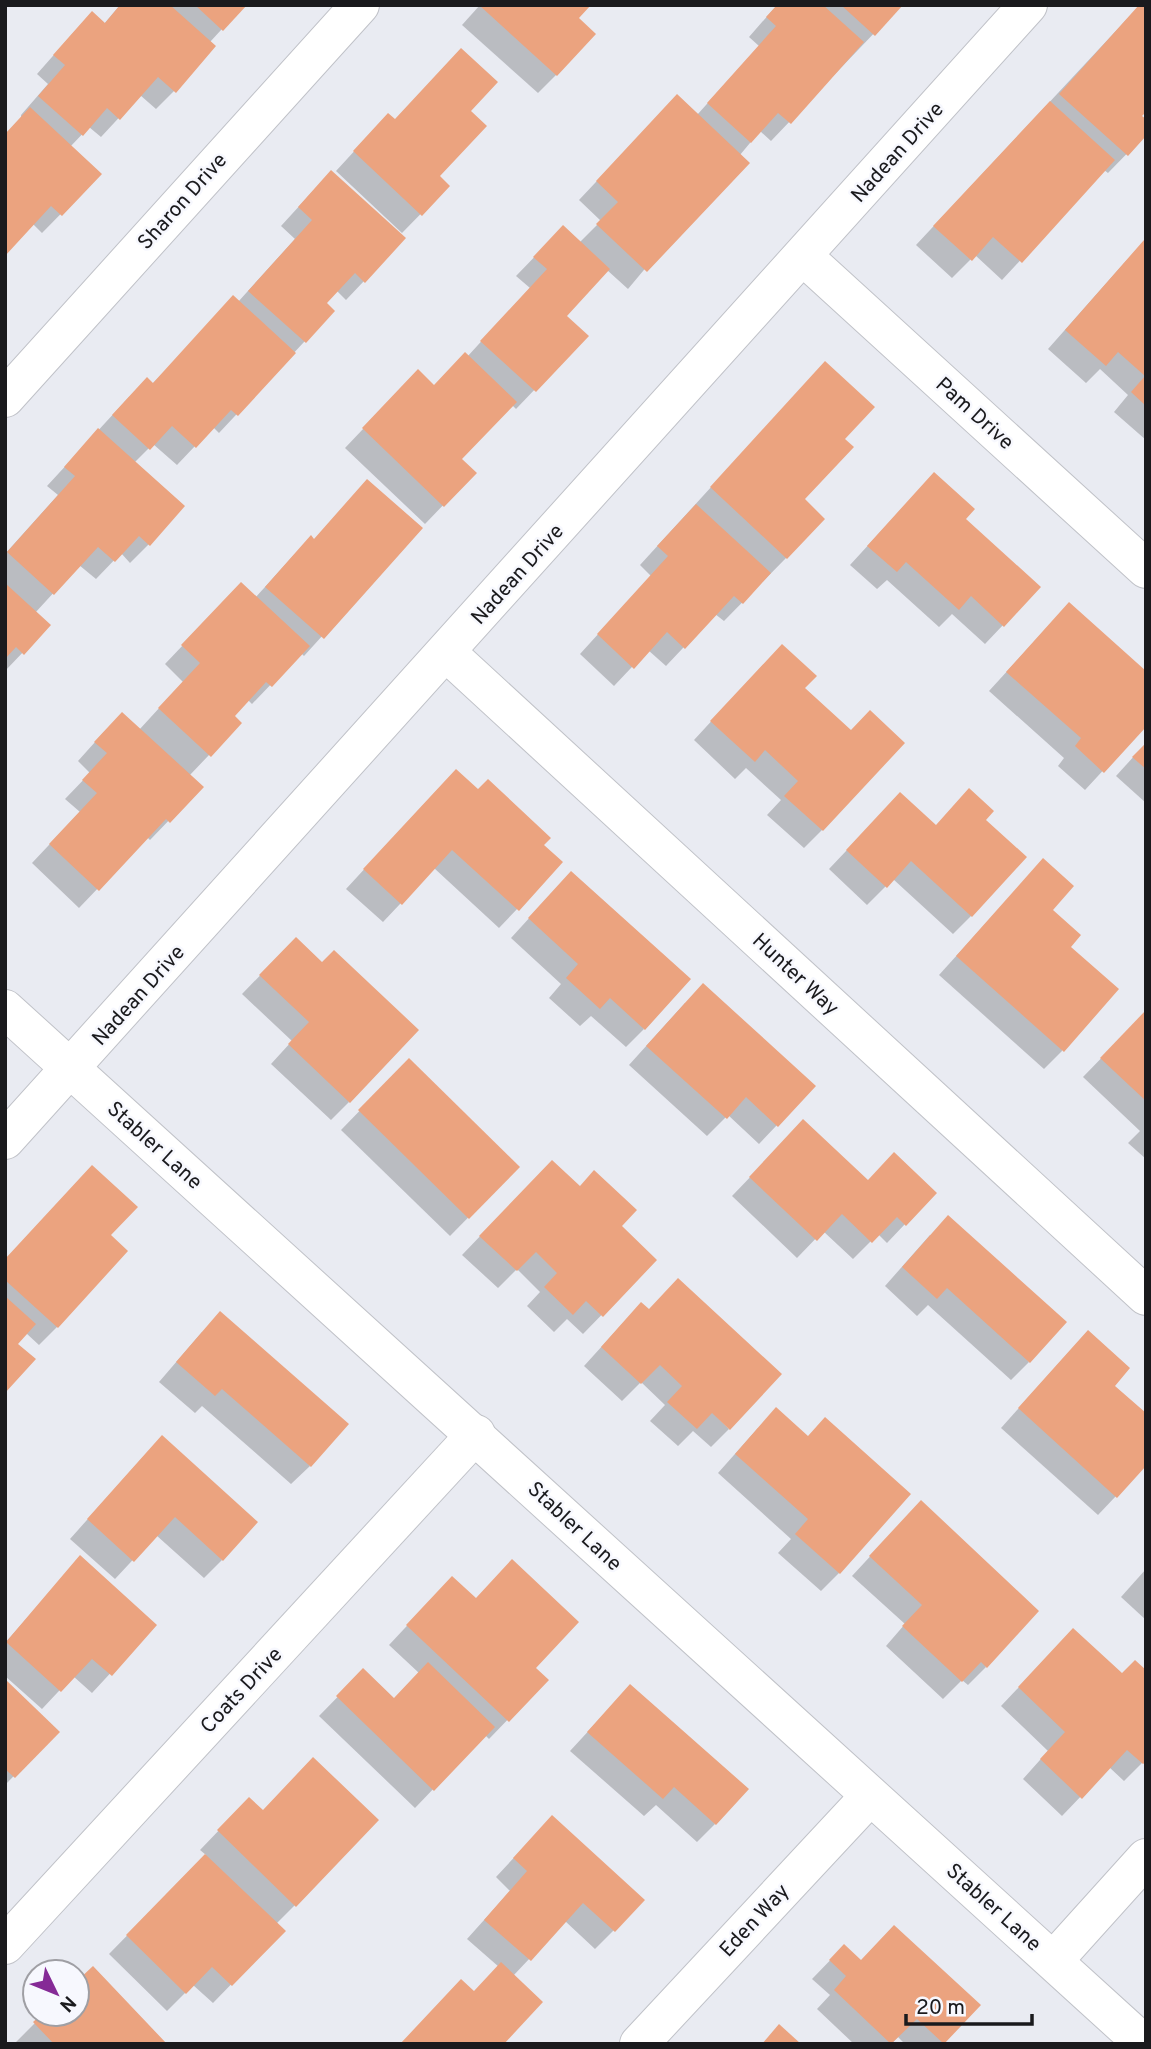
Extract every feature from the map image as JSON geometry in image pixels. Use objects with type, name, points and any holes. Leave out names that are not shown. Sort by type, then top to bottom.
[{"type":"street","name":"Sharon Drive","points":[[5,398],[360,5]]},
{"type":"street","name":"Nadean Drive","points":[[5,1140],[804,257],[1028,5]]},
{"type":"street","name":"Pam Drive","points":[[804,257],[1146,569]]},
{"type":"street","name":"Hunter Way","points":[[446,652],[1146,1296]]},
{"type":"street","name":"Stabler Lane","points":[[5,1009],[476,1434],[1144,2044]]},
{"type":"street","name":"Coats Drive","points":[[5,1945],[476,1434]]},
{"type":"street","name":"Eden Way","points":[[639,2044],[870,1796]]},
{"type":"street","points":[[1054,1960],[1146,1858]]},
{"type":"building","points":[[120,5],[170,5],[216,46],[176,93],[158,77],[120,120],[107,108],[83,136],[38,96],[65,65],[53,55],[92,11],[105,23]]},
{"type":"building","points":[[195,5],[247,5],[223,31]]},
{"type":"building","points":[[479,5],[591,5],[579,18],[596,34],[557,76]]},
{"type":"building","points":[[777,5],[823,5],[864,42],[791,124],[778,113],[751,143],[707,103],[776,26],[766,17]]},
{"type":"building","points":[[841,5],[903,5],[875,36]]},
{"type":"building","points":[[1139,5],[1146,5],[1146,112],[1142,116],[1146,119],[1146,136],[1128,156],[1059,94]]},
{"type":"building","points":[[461,48],[498,82],[471,111],[487,126],[440,176],[450,186],[422,216],[353,151],[388,113],[395,119]]},
{"type":"building","points":[[677,94],[750,163],[647,272],[596,224],[618,202],[596,181]]},
{"type":"building","points":[[1050,101],[1115,160],[1022,263],[993,237],[972,261],[933,226]]},
{"type":"building","points":[[30,107],[102,174],[62,216],[51,206],[5,256],[5,134]]},
{"type":"building","points":[[331,170],[406,238],[365,283],[355,273],[327,303],[335,311],[306,343],[248,291],[312,220],[298,207]]},
{"type":"building","points":[[563,225],[610,269],[567,316],[589,336],[536,392],[480,341],[547,269],[533,257]]},
{"type":"building","points":[[1144,240],[1146,406],[1131,392],[1145,376],[1118,352],[1106,366],[1065,330]]},
{"type":"building","points":[[233,295],[296,353],[238,416],[231,410],[196,448],[172,426],[150,450],[112,415],[147,377],[153,383]]},
{"type":"building","points":[[465,352],[517,402],[462,459],[477,473],[444,507],[362,428],[418,369],[434,385]]},
{"type":"building","points":[[825,361],[875,407],[845,439],[854,447],[805,499],[825,519],[787,559],[710,487]]},
{"type":"building","points":[[98,428],[185,506],[150,546],[139,536],[115,562],[98,547],[54,595],[7,552],[75,476],[64,467]]},
{"type":"building","points":[[934,472],[975,509],[966,519],[1041,587],[1004,627],[971,596],[959,610],[906,562],[897,572],[867,546]]},
{"type":"building","points":[[367,479],[423,528],[324,639],[265,587],[311,535],[314,539]]},
{"type":"building","points":[[696,504],[771,573],[743,604],[734,596],[685,649],[667,632],[634,669],[597,634],[668,556],[657,546]]},
{"type":"building","points":[[241,582],[310,646],[272,687],[266,682],[235,716],[242,723],[211,757],[158,708],[200,663],[181,645]]},
{"type":"building","points":[[5,583],[51,625],[24,655],[16,647],[5,659]]},
{"type":"building","points":[[1069,602],[1146,671],[1146,727],[1104,773],[1075,746],[1081,738],[1006,672]]},
{"type":"building","points":[[782,644],[817,676],[805,688],[851,730],[870,710],[905,743],[823,831],[784,796],[798,781],[765,750],[755,762],[710,721]]},
{"type":"building","points":[[122,712],[204,787],[170,823],[166,819],[99,891],[49,844],[97,793],[82,780],[107,753],[94,742]]},
{"type":"building","points":[[1146,743],[1146,769],[1132,757]]},
{"type":"building","points":[[456,769],[478,789],[488,779],[551,838],[544,845],[563,862],[519,911],[452,850],[402,905],[363,869]]},
{"type":"building","points":[[969,788],[994,811],[986,820],[1027,857],[972,917],[911,861],[887,888],[846,850],[900,792],[936,825]]},
{"type":"building","points":[[1043,858],[1074,886],[1053,910],[1081,935],[1071,947],[1119,989],[1064,1052],[956,956]]},
{"type":"building","points":[[571,871],[691,979],[645,1030],[610,998],[600,1009],[566,978],[578,964],[528,918]]},
{"type":"building","points":[[296,937],[322,962],[334,950],[419,1030],[350,1103],[288,1044],[309,1022],[259,975]]},
{"type":"building","points":[[703,983],[816,1086],[778,1127],[746,1097],[727,1119],[646,1046]]},
{"type":"building","points":[[1146,1010],[1146,1101],[1100,1058]]},
{"type":"building","points":[[409,1058],[520,1167],[469,1219],[358,1110]]},
{"type":"building","points":[[803,1119],[868,1180],[894,1152],[937,1193],[906,1226],[897,1217],[872,1243],[842,1214],[817,1241],[749,1177]]},
{"type":"building","points":[[552,1160],[580,1186],[594,1170],[637,1210],[622,1226],[657,1260],[603,1317],[586,1301],[573,1315],[544,1287],[557,1273],[536,1252],[517,1271],[479,1236]]},
{"type":"building","points":[[92,1165],[138,1207],[111,1235],[128,1251],[58,1328],[5,1280],[5,1259]]},
{"type":"building","points":[[948,1215],[1067,1322],[1030,1363],[947,1288],[937,1299],[902,1267]]},
{"type":"building","points":[[678,1278],[782,1374],[730,1430],[712,1413],[697,1429],[667,1402],[682,1386],[660,1365],[641,1384],[601,1347],[641,1302],[649,1309]]},
{"type":"building","points":[[5,1296],[36,1324],[18,1344],[36,1359],[5,1393]]},
{"type":"building","points":[[220,1311],[349,1424],[311,1467],[222,1389],[215,1396],[176,1362]]},
{"type":"building","points":[[1088,1330],[1130,1368],[1115,1386],[1146,1413],[1146,1466],[1117,1498],[1018,1408]]},
{"type":"building","points":[[776,1407],[808,1436],[825,1417],[911,1494],[840,1574],[795,1534],[808,1519],[735,1454]]},
{"type":"building","points":[[162,1435],[258,1522],[223,1561],[175,1517],[134,1562],[87,1519]]},
{"type":"building","points":[[921,1500],[1039,1611],[987,1668],[981,1662],[962,1682],[902,1626],[922,1605],[869,1556]]},
{"type":"building","points":[[80,1555],[157,1625],[112,1676],[92,1659],[61,1692],[6,1642]]},
{"type":"building","points":[[512,1559],[579,1622],[536,1668],[549,1680],[509,1722],[406,1625],[452,1576],[476,1598]]},
{"type":"building","points":[[1073,1628],[1122,1673],[1135,1660],[1146,1670],[1146,1762],[1143,1764],[1127,1750],[1082,1799],[1040,1759],[1065,1732],[1018,1687]]},
{"type":"building","points":[[428,1662],[495,1727],[434,1791],[336,1696],[363,1668],[394,1698]]},
{"type":"building","points":[[5,1679],[60,1732],[15,1778],[5,1769]]},
{"type":"building","points":[[630,1684],[749,1789],[716,1825],[674,1787],[663,1799],[587,1732]]},
{"type":"building","points":[[313,1757],[379,1820],[296,1907],[217,1830],[249,1797],[263,1810]]},
{"type":"building","points":[[552,1815],[645,1900],[615,1932],[583,1903],[531,1961],[484,1920],[527,1871],[513,1858]]},
{"type":"building","points":[[205,1854],[286,1931],[232,1986],[212,1967],[186,1994],[126,1935]]},
{"type":"building","points":[[894,1925],[981,2005],[944,2044],[917,2019],[891,2044],[834,1990],[846,1976],[829,1960],[844,1944],[861,1960]]},
{"type":"building","points":[[501,1962],[543,2002],[504,2044],[400,2044],[461,1979],[474,1991]]},
{"type":"building","points":[[93,1966],[167,2044],[54,2044],[39,2028],[91,2028]]},
{"type":"building","points":[[779,2024],[801,2044],[762,2044]]}]
